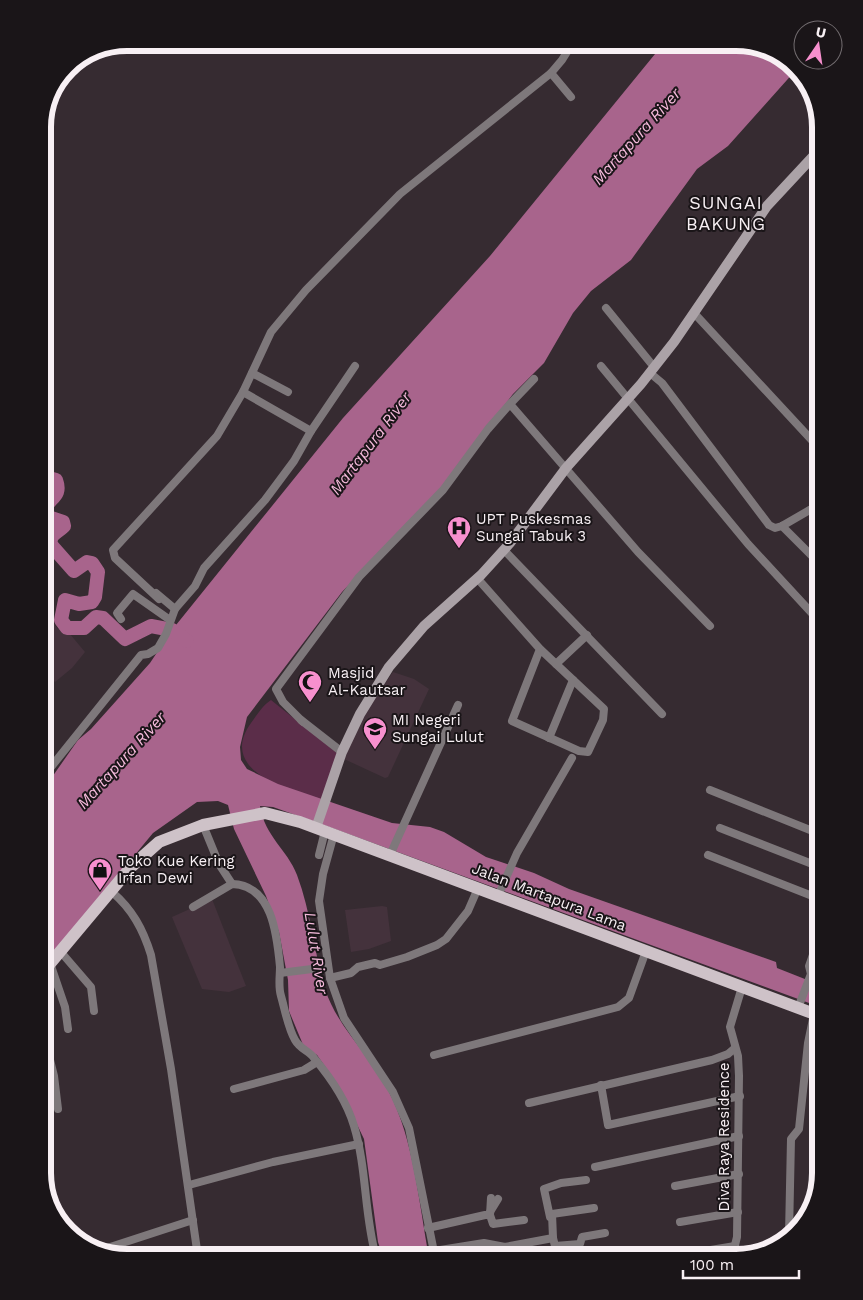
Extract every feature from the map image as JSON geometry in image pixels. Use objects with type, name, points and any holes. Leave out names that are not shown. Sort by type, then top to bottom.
[{"type":"main road","name":"Jalan Martapura Lama","points":[[203,825],[265,813],[279,815],[323,829],[498,894],[742,987],[800,1004],[812,1012]]},
{"type":"main road","points":[[51,962],[112,892],[131,867],[151,848],[171,837],[203,825]]},
{"type":"street","points":[[159,599],[115,558],[113,550],[209,446],[242,392],[261,352],[280,321],[381,212],[551,73],[568,51]]},
{"type":"street","points":[[551,73],[571,97]]},
{"type":"street","points":[[319,855],[327,797],[342,752],[360,714],[400,654],[424,626],[477,578],[504,550],[566,468],[652,370],[694,313],[759,216],[812,158]]},
{"type":"street","points":[[606,308],[769,524],[775,528],[782,526],[810,510]]},
{"type":"street","points":[[694,313],[812,439]]},
{"type":"street","points":[[51,767],[141,655],[148,654],[158,648],[166,634],[175,609],[195,586],[204,568],[265,500],[294,461],[355,366]]},
{"type":"street","points":[[601,366],[748,544],[812,613]]},
{"type":"street","points":[[252,372],[288,392]]},
{"type":"street","points":[[303,722],[283,702],[276,689],[359,577],[443,490],[488,429],[534,379]]},
{"type":"street","points":[[242,392],[311,432]]},
{"type":"street","points":[[510,404],[638,552],[710,626]]},
{"type":"street","points":[[782,526],[812,556]]},
{"type":"street","points":[[504,550],[662,714]]},
{"type":"street","points":[[477,578],[540,649],[604,709],[600,727],[588,752],[583,753],[548,738],[518,724],[512,719],[540,649]]},
{"type":"street","points":[[152,592],[175,609]]},
{"type":"street","points":[[121,619],[117,613],[133,594],[169,622]]},
{"type":"street","points":[[556,664],[587,635]]},
{"type":"street","points":[[548,738],[574,680]]},
{"type":"street","points":[[280,703],[342,752]]},
{"type":"street","points":[[390,854],[458,705]]},
{"type":"street","points":[[498,894],[513,863],[572,758]]},
{"type":"street","points":[[710,790],[812,831]]},
{"type":"street","points":[[203,825],[219,864],[232,884]]},
{"type":"street","points":[[720,828],[812,864]]},
{"type":"street","points":[[323,829],[323,874],[319,902],[326,967],[344,1018],[393,1092],[402,1111],[413,1144],[433,1249]]},
{"type":"street","points":[[708,854],[812,896]]},
{"type":"street","points":[[192,907],[232,884],[252,888],[264,900],[272,922],[281,973],[278,978],[281,995],[295,1040],[317,1062],[334,1086],[352,1119],[359,1144],[367,1211],[374,1249]]},
{"type":"street","points":[[330,978],[351,973],[358,966],[375,963],[380,965],[407,958],[437,945],[446,939],[468,911],[478,888]]},
{"type":"street","points":[[112,892],[131,910],[151,954],[160,994],[197,1249]]},
{"type":"street","points":[[60,951],[91,987],[94,1010]]},
{"type":"street","points":[[434,1055],[618,1007],[629,998],[646,951]]},
{"type":"street","points":[[800,1004],[811,974],[809,966],[812,958]]},
{"type":"street","points":[[281,973],[326,967]]},
{"type":"street","points":[[51,978],[65,1006],[68,1029]]},
{"type":"street","name":"Diva Raya Residence","points":[[733,1249],[738,1212],[740,1096],[738,1056],[730,1028],[742,987]]},
{"type":"street","points":[[789,1226],[791,1139],[799,1129],[808,1043],[812,1031]]},
{"type":"street","points":[[529,1102],[712,1060],[728,1054],[735,1048]]},
{"type":"street","points":[[234,1089],[304,1070],[317,1062]]},
{"type":"street","points":[[51,1065],[58,1109]]},
{"type":"street","points":[[601,1085],[608,1126],[740,1096]]},
{"type":"street","points":[[595,1167],[739,1136]]},
{"type":"street","points":[[188,1185],[273,1162],[359,1144]]},
{"type":"street","points":[[675,1186],[739,1174]]},
{"type":"street","points":[[555,1249],[544,1189],[561,1183],[586,1180]]},
{"type":"street","points":[[495,1198],[490,1214],[493,1224],[524,1220]]},
{"type":"street","points":[[550,1217],[552,1214],[594,1208]]},
{"type":"street","points":[[680,1222],[738,1212]]},
{"type":"street","points":[[428,1228],[490,1214]]},
{"type":"street","points":[[111,1247],[193,1220]]},
{"type":"street","points":[[457,1249],[484,1243],[505,1247],[554,1242],[572,1246],[580,1244],[582,1237],[605,1233]]},
{"type":"street","points":[[718,1249],[735,1246]]},
{"type":"shaded area","points":[[51,620],[58,629],[64,627],[85,652],[72,668],[55,682],[51,677]]},
{"type":"shaded area","points":[[393,672],[414,679],[429,689],[388,777],[385,778],[344,759],[362,717]]},
{"type":"shaded area","points":[[271,700],[337,753],[321,800],[291,791],[261,776],[250,766],[243,754],[243,739],[251,723],[262,708]]},
{"type":"shaded area","points":[[212,899],[246,986],[229,992],[202,989],[172,917]]},
{"type":"shaded area","points":[[387,907],[391,941],[369,949],[351,952],[345,910]]},
{"type":"water","name":"Martapura River","points":[[657,51],[741,51],[774,61],[791,76],[728,146],[697,169],[631,260],[591,291],[573,313],[544,363],[513,394],[442,487],[342,592],[247,717],[240,747],[241,760],[247,769],[278,784],[392,823],[430,827],[444,832],[486,857],[534,873],[569,889],[776,962],[777,968],[812,982],[812,1004],[335,829],[273,807],[260,806],[266,826],[297,875],[306,903],[321,975],[331,1003],[346,1029],[382,1079],[397,1111],[415,1173],[428,1249],[380,1249],[364,1139],[338,1085],[317,1055],[304,1047],[289,1011],[288,980],[279,932],[266,896],[234,829],[228,805],[218,801],[197,802],[153,833],[51,956],[51,779],[78,740],[91,729],[150,663],[172,630],[343,418],[490,256]]},
{"type":"waterway","points":[[51,479],[56,480],[58,486],[56,495],[51,501]]},
{"type":"waterway","points":[[51,518],[63,522],[64,526],[51,538]]},
{"type":"waterway","points":[[51,545],[74,571],[87,562],[92,563],[98,572],[95,597],[92,602],[79,604],[65,600],[61,620],[67,628],[84,628],[96,617],[103,618],[125,639],[151,626],[172,630],[187,641]]},
{"type":"place","name":"UPT Puskesmas Sungai Tabuk 3","points":[[459,549]]},
{"type":"place","name":"Masjid Al-Kautsar","points":[[310,703]]},
{"type":"place","name":"MI Negeri Sungai Lulut","points":[[375,750]]},
{"type":"place","name":"Toko Kue Kering Irfan Dewi","points":[[100,891]]},
{"type":"district","name":"SUNGAI BAKUNG","points":[[726,213]]},
{"type":"water label","name":"Lulut River","points":[[317,953]]}]
